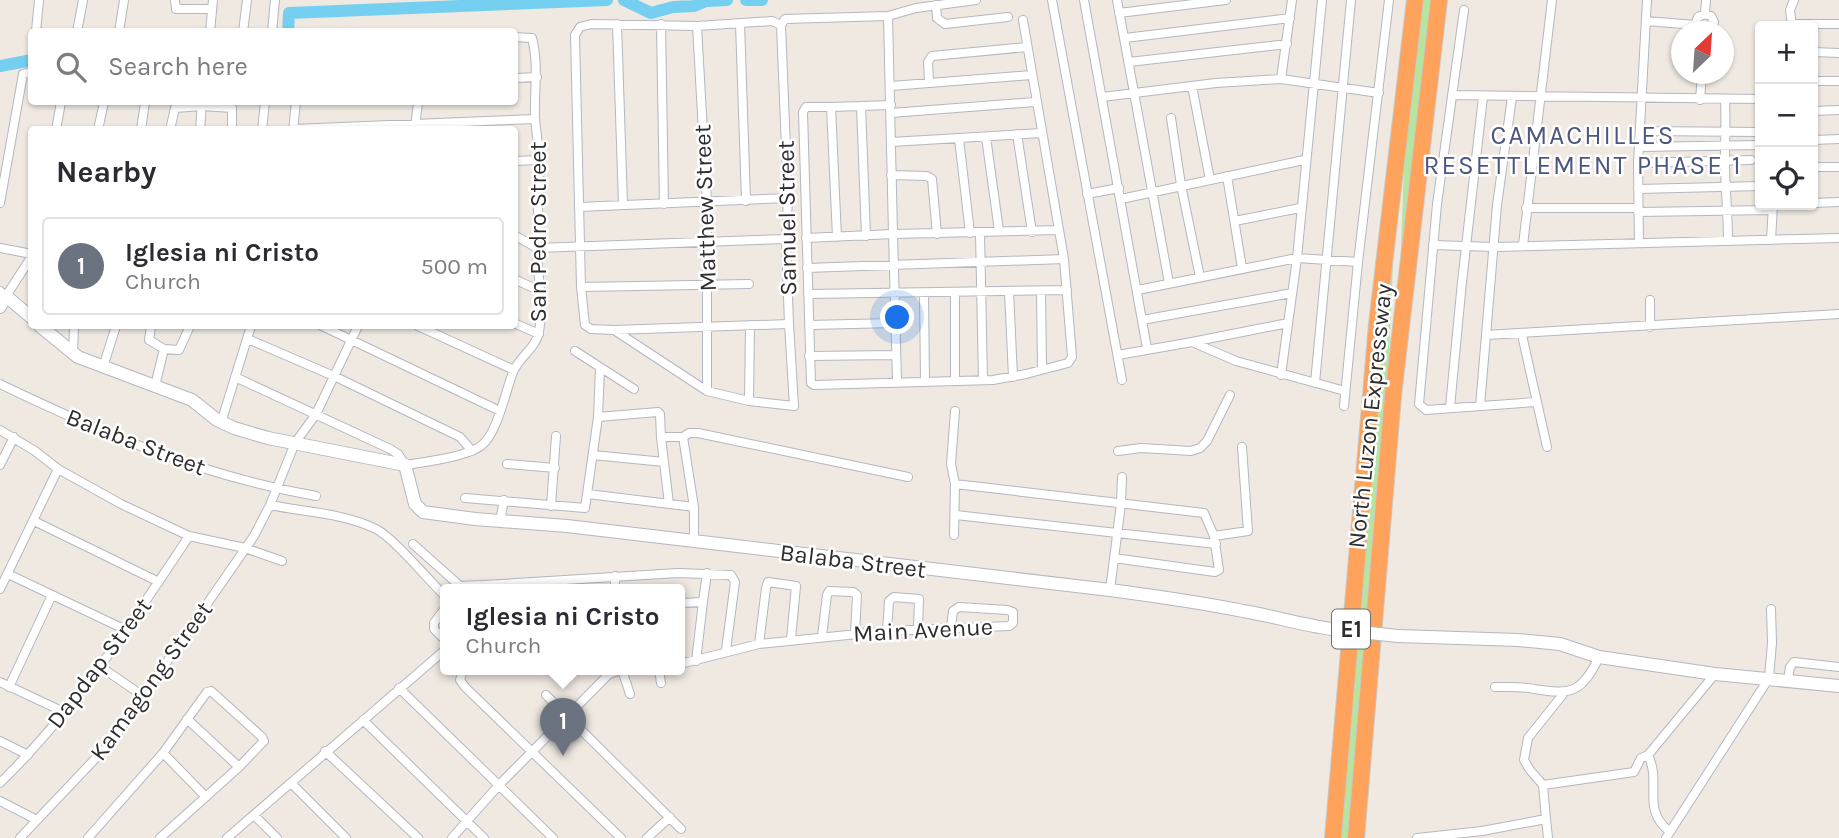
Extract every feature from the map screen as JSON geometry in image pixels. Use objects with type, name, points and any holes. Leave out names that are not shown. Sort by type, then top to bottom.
[{"type":"highway","name":"North Luzon Expressway","points":[[1334,838],[1377,324],[1415,0]]},
{"type":"highway","name":"North Luzon Expressway","points":[[1356,838],[1393,396],[1439,0]]},
{"type":"highway","name":"E1","points":[[1434,39],[1447,0]]},
{"type":"street","points":[[38,28],[39,0]]},
{"type":"street","points":[[78,28],[83,0]]},
{"type":"street","points":[[120,28],[124,0]]},
{"type":"street","points":[[174,0],[176,9],[212,5],[210,28]]},
{"type":"street","points":[[170,11],[174,0]]},
{"type":"street","points":[[244,28],[247,0]]},
{"type":"street","points":[[272,28],[275,0]]},
{"type":"street","points":[[789,324],[614,330],[591,329],[584,322],[575,35],[580,27],[585,25],[697,26],[772,21],[781,27],[785,19],[888,16],[936,5],[976,0]]},
{"type":"street","points":[[1052,0],[1122,380]]},
{"type":"street","points":[[1084,0],[1147,348]]},
{"type":"street","points":[[1117,0],[1169,283]]},
{"type":"street","points":[[1119,13],[1226,0]]},
{"type":"street","points":[[1282,79],[1292,0]]},
{"type":"street","points":[[1281,375],[1297,258],[1304,160],[1322,0]]},
{"type":"street","points":[[1315,383],[1351,0]]},
{"type":"street","points":[[1344,406],[1389,0]]},
{"type":"street","points":[[1523,245],[1552,0]]},
{"type":"street","points":[[1639,243],[1639,147],[1647,0]]},
{"type":"street","points":[[1705,14],[1706,0]]},
{"type":"street","points":[[1791,21],[1790,10],[1794,0]]},
{"type":"street","points":[[936,5],[938,20],[945,24],[1008,17]]},
{"type":"street","points":[[1464,10],[1433,245],[1419,404],[1426,410],[1535,402]]},
{"type":"street","points":[[1698,21],[1698,17],[1705,14],[1713,21]]},
{"type":"street","points":[[888,16],[897,381]]},
{"type":"street","points":[[1125,38],[1290,18]]},
{"type":"street","points":[[1023,20],[1064,259],[1071,360],[1013,377],[983,380],[814,385],[810,379],[809,356],[806,107],[862,106],[891,109],[1035,102]]},
{"type":"street","points":[[1646,21],[1671,24]]},
{"type":"street","points":[[740,23],[746,201]]},
{"type":"street","points":[[617,24],[623,204]]},
{"type":"street","points":[[661,24],[664,204]]},
{"type":"street","points":[[1818,24],[1839,24]]},
{"type":"street","name":"Matthew Street","points":[[697,26],[707,203],[707,391]]},
{"type":"street","name":"Samuel Street","points":[[749,401],[794,406],[786,239],[788,198],[781,27]]},
{"type":"street","name":"San Pedro Street","points":[[472,451],[488,439],[514,370],[539,334],[539,160],[535,119],[537,77],[533,42],[528,36],[518,37]]},
{"type":"street","points":[[1129,62],[1287,44]]},
{"type":"street","points":[[929,83],[928,62],[932,56],[1027,47]]},
{"type":"street","points":[[1818,52],[1839,52]]},
{"type":"street","points":[[0,203],[21,84],[25,72],[28,72]]},
{"type":"street","points":[[891,86],[1031,75]]},
{"type":"street","points":[[518,78],[537,77]]},
{"type":"street","points":[[1102,97],[1282,79],[1379,93]]},
{"type":"street","points":[[1818,81],[1839,81]]},
{"type":"street","points":[[1700,100],[1701,84]]},
{"type":"street","points":[[1192,86],[1210,180]]},
{"type":"street","points":[[1452,95],[1755,99]]},
{"type":"street","points":[[1450,407],[1483,97]]},
{"type":"street","points":[[1480,406],[1497,205],[1512,97]]},
{"type":"street","points":[[1726,99],[1728,240]]},
{"type":"street","points":[[57,126],[60,105]]},
{"type":"street","points":[[99,126],[103,105]]},
{"type":"street","points":[[142,126],[145,105]]},
{"type":"street","points":[[171,126],[175,108],[195,105]]},
{"type":"street","points":[[200,126],[202,105]]},
{"type":"street","points":[[210,105],[232,108],[232,126]]},
{"type":"street","points":[[262,126],[265,105]]},
{"type":"street","points":[[293,126],[296,105]]},
{"type":"street","points":[[415,126],[418,105]]},
{"type":"street","points":[[862,106],[866,236]]},
{"type":"street","points":[[831,107],[837,237]]},
{"type":"street","points":[[1818,111],[1839,110]]},
{"type":"street","points":[[1171,118],[1181,185],[1200,277]]},
{"type":"street","points":[[430,126],[535,119]]},
{"type":"street","points":[[1640,131],[1755,132]]},
{"type":"street","points":[[891,142],[1042,133]]},
{"type":"street","points":[[1017,134],[1032,232]]},
{"type":"street","points":[[986,136],[999,231]]},
{"type":"street","points":[[959,139],[970,233]]},
{"type":"street","points":[[1818,140],[1839,139]]},
{"type":"street","points":[[1639,147],[1755,145]]},
{"type":"street","points":[[518,161],[539,160]]},
{"type":"street","points":[[1121,199],[1304,160]]},
{"type":"street","points":[[1639,163],[1751,160]]},
{"type":"street","points":[[1818,167],[1839,167]]},
{"type":"street","points":[[891,175],[927,176],[932,179],[937,234]]},
{"type":"street","points":[[1227,176],[1242,268]]},
{"type":"street","points":[[1638,189],[1755,186]]},
{"type":"street","points":[[1087,194],[1119,187]]},
{"type":"street","points":[[579,207],[788,198]]},
{"type":"street","points":[[1818,203],[1839,202]]},
{"type":"street","points":[[1235,220],[1300,208]]},
{"type":"street","points":[[1527,208],[1728,212],[1755,209]]},
{"type":"street","points":[[1771,240],[1773,210]]},
{"type":"street","points":[[806,238],[1059,230]]},
{"type":"street","points":[[980,233],[983,380]]},
{"type":"street","points":[[518,237],[537,248],[786,239]]},
{"type":"street","points":[[1433,245],[1495,247],[1839,238]]},
{"type":"street","points":[[0,248],[28,254]]},
{"type":"street","points":[[1138,290],[1297,258],[1358,262]]},
{"type":"street","points":[[807,268],[1064,259]]},
{"type":"street","points":[[28,261],[2,298],[28,315]]},
{"type":"street","points":[[518,281],[538,290]]},
{"type":"street","points":[[581,287],[749,284]]},
{"type":"street","points":[[808,294],[1067,290]]},
{"type":"street","points":[[1009,291],[1013,377]]},
{"type":"street","points":[[1041,291],[1042,369]]},
{"type":"street","points":[[954,292],[955,380]]},
{"type":"street","points":[[924,293],[925,381]]},
{"type":"street","points":[[1142,320],[1292,293]]},
{"type":"street","points":[[1650,300],[1650,327]]},
{"type":"street","points":[[1486,335],[1522,335],[1839,314]]},
{"type":"street","points":[[809,325],[895,323]]},
{"type":"street","points":[[1118,355],[1289,323]]},
{"type":"street","points":[[518,325],[539,334]]},
{"type":"street","points":[[614,330],[707,391],[749,401],[750,325]]},
{"type":"street","points":[[44,329],[73,354],[192,400],[221,423],[251,434],[405,465],[440,460],[472,451],[460,437],[248,339]]},
{"type":"street","points":[[73,354],[74,329]]},
{"type":"street","points":[[103,367],[115,329]]},
{"type":"street","points":[[151,329],[149,340],[164,349],[179,350],[189,329]]},
{"type":"street","points":[[221,423],[250,329]]},
{"type":"street","points":[[328,329],[500,411]]},
{"type":"street","name":"Kamagong Street","points":[[20,838],[112,741],[254,536],[270,505],[295,443],[316,414],[357,329]]},
{"type":"street","points":[[425,329],[514,370]]},
{"type":"street","points":[[1522,335],[1547,447]]},
{"type":"street","points":[[1192,342],[1220,356],[1345,391]]},
{"type":"street","points":[[155,386],[164,349]]},
{"type":"street","points":[[575,351],[634,389]]},
{"type":"street","points":[[809,356],[896,355]]},
{"type":"street","points":[[465,498],[584,509],[598,417],[600,369]]},
{"type":"street","points":[[235,377],[398,453],[405,465]]},
{"type":"street","name":"Balaba Street","points":[[0,384],[90,427],[138,446],[234,478],[316,496]]},
{"type":"street","points":[[1118,451],[1141,448],[1191,451],[1200,448],[1207,441],[1230,395]]},
{"type":"street","points":[[954,535],[955,484],[951,464],[955,411]]},
{"type":"street","points":[[598,417],[660,414],[669,504]]},
{"type":"street","points":[[0,430],[58,469],[121,504],[190,536],[245,548],[282,561]]},
{"type":"street","points":[[661,437],[683,437],[689,433],[698,433],[908,477]]},
{"type":"street","points":[[551,506],[556,436]]},
{"type":"street","points":[[0,465],[14,437]]},
{"type":"street","points":[[683,437],[694,507],[694,542]]},
{"type":"street","points":[[956,515],[1117,533],[1215,540],[1248,531],[1242,447]]},
{"type":"street","points":[[593,455],[664,462]]},
{"type":"street","points":[[507,464],[555,468]]},
{"type":"street","name":"Balaba Street","points":[[405,465],[412,496],[419,510],[431,513],[567,526],[1110,590],[1247,611],[1300,625],[1332,629],[1398,636],[1560,644],[1599,657],[1715,674],[1839,685]]},
{"type":"street","points":[[0,589],[58,469]]},
{"type":"street","points":[[1110,590],[1122,477]]},
{"type":"street","points":[[955,484],[1204,513],[1215,540],[1218,572],[1114,558]]},
{"type":"street","points":[[588,494],[694,507]]},
{"type":"street","points":[[500,521],[504,500]]},
{"type":"street","points":[[270,505],[351,520],[375,529],[388,538],[440,591]]},
{"type":"street","points":[[34,521],[159,582]]},
{"type":"street","name":"Dapdap Street","points":[[0,783],[29,755],[101,667],[190,536]]},
{"type":"street","points":[[413,544],[458,584]]},
{"type":"street","points":[[521,584],[615,576],[707,573],[731,575],[735,579],[726,650]]},
{"type":"street","points":[[696,661],[707,573]]},
{"type":"street","points":[[8,574],[126,631]]},
{"type":"street","points":[[615,576],[615,584]]},
{"type":"street","points":[[759,644],[767,584],[773,581],[794,585],[797,590],[791,639]]},
{"type":"street","name":"Main Avenue","points":[[822,636],[827,595],[830,591],[853,592],[857,595],[855,634]]},
{"type":"street","points":[[9,687],[52,595]]},
{"type":"street","name":"Main Avenue","points":[[887,631],[889,601],[894,597],[920,601],[918,629]]},
{"type":"street","points":[[685,603],[703,602]]},
{"type":"street","name":"Main Avenue","points":[[685,663],[726,650],[791,639],[951,627],[1009,626],[1014,620],[1014,613],[1007,610],[959,607],[953,611],[951,627]]},
{"type":"street","points":[[1648,755],[1654,769],[1654,811],[1668,835],[1769,678],[1772,609]]},
{"type":"street","points":[[440,615],[434,623],[434,629],[440,635]]},
{"type":"street","points":[[227,838],[440,654]]},
{"type":"street","points":[[1495,687],[1564,693],[1579,688],[1599,657]]},
{"type":"street","points":[[1788,680],[1790,667],[1794,662],[1839,667]]},
{"type":"street","points":[[101,667],[143,696]]},
{"type":"street","points":[[1542,785],[1634,772],[1641,758],[1648,755],[1715,674]]},
{"type":"street","points":[[462,675],[461,683],[621,838]]},
{"type":"street","points":[[452,838],[498,786],[606,675]]},
{"type":"street","points":[[623,675],[630,694]]},
{"type":"street","points":[[660,675],[661,683]]},
{"type":"street","points":[[0,682],[64,712]]},
{"type":"street","points":[[399,688],[553,838]]},
{"type":"street","points":[[88,838],[163,753],[207,692],[211,691],[264,739],[239,767],[160,838]]},
{"type":"street","points":[[1548,838],[1542,785],[1524,760],[1528,738],[1564,693]]},
{"type":"street","points":[[546,695],[681,829]]},
{"type":"street","points":[[187,719],[239,767]]},
{"type":"street","points":[[363,719],[484,838]]},
{"type":"street","points":[[0,741],[29,755]]},
{"type":"street","points":[[325,751],[418,838]]},
{"type":"street","points":[[163,753],[206,797]]},
{"type":"street","points":[[291,783],[346,838]]},
{"type":"street","points":[[0,801],[37,820]]},
{"type":"street","points":[[254,815],[277,838]]},
{"type":"street","points":[[647,838],[670,817]]},
{"type":"street","points":[[1417,838],[1482,831],[1546,819]]},
{"type":"green space","points":[[1422,0],[1434,0],[1400,274],[1404,163]]},
{"type":"green space","points":[[1388,262],[1393,262],[1389,355],[1367,633],[1352,632]]},
{"type":"green space","points":[[1352,639],[1366,640],[1351,838],[1336,838]]},
{"type":"waterway","points":[[288,28],[289,13],[607,0]]},
{"type":"waterway","points":[[624,0],[651,13],[673,7],[694,6],[706,1],[727,0]]},
{"type":"waterway","points":[[746,0],[762,0]]},
{"type":"waterway","points":[[0,66],[28,61]]},
{"type":"place","name":"Iglesia ni Cristo","points":[[563,756]]},
{"type":"district","name":"CAMACHILLES RESETTLEMENT PHASE 1","points":[[1583,150]]}]
